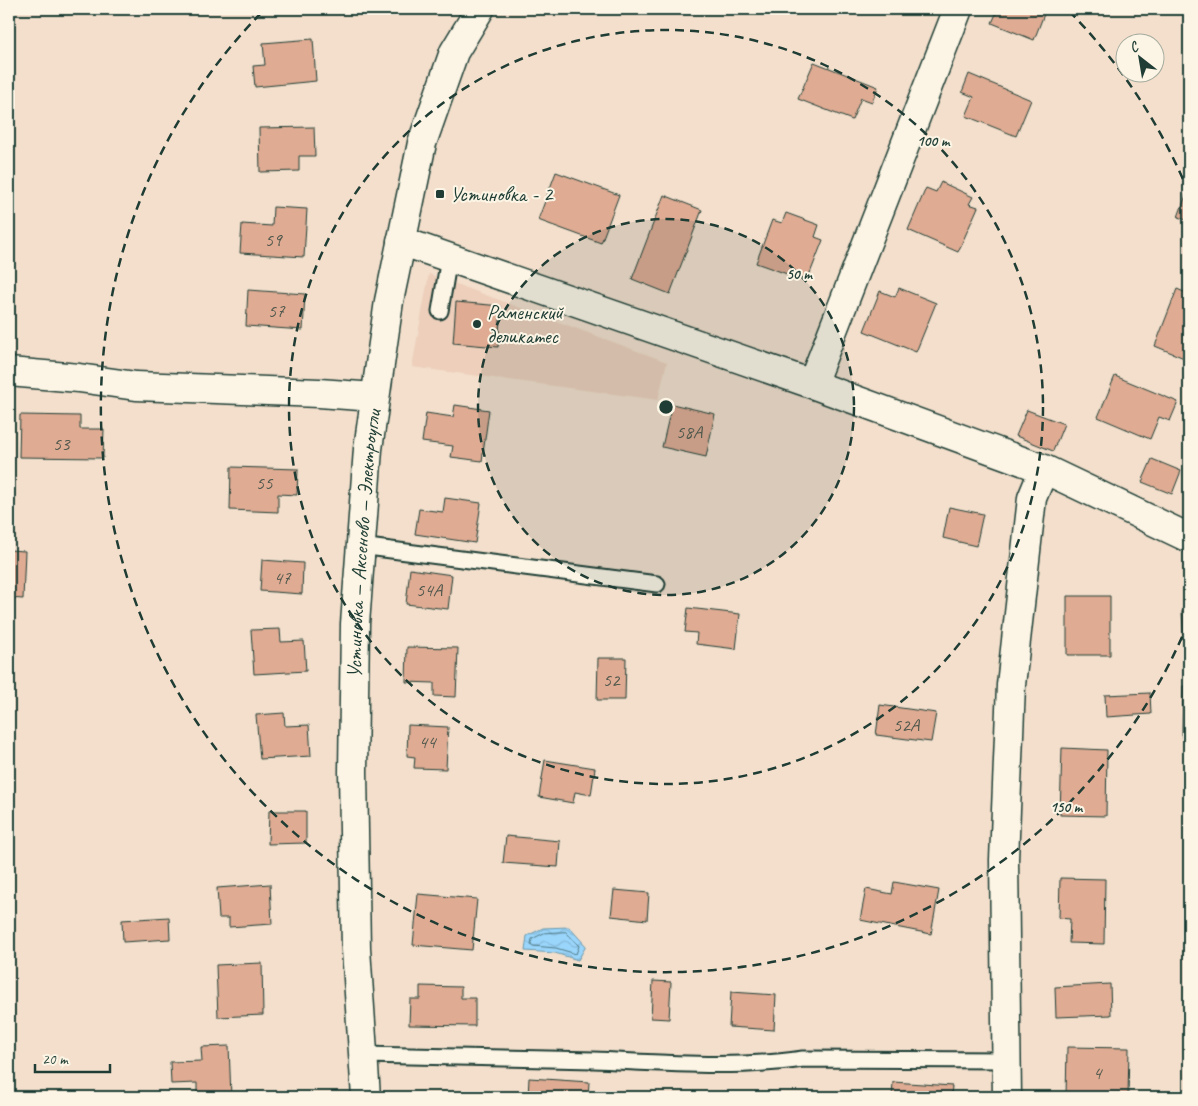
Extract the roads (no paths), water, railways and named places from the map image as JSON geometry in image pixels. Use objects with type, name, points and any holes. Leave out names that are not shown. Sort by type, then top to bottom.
[{"type":"street","name":"Устиновка — Аксеново — Электроугли","points":[[366,1097],[356,949],[353,772],[355,624],[368,449],[389,301],[422,144],[454,52],[480,9]]},
{"type":"street","points":[[812,384],[958,9]]},
{"type":"street","points":[[401,241],[812,384],[1044,469],[1189,538]]},
{"type":"street","points":[[9,372],[79,378],[136,386],[375,397]]},
{"type":"street","points":[[1007,1097],[1004,860],[1011,685],[1032,498],[1044,469]]},
{"type":"lane","points":[[440,311],[450,258]]},
{"type":"lane","points":[[360,546],[657,584]]},
{"type":"lane","points":[[363,1055],[769,1064],[803,1059],[1006,1060]]},
{"type":"water","points":[[569,927],[586,946],[578,960],[555,953],[525,951],[527,936],[543,928]]},
{"type":"place","name":"Устиновка - 2","points":[[440,194]]},
{"type":"place","name":"Раменский деликатес","points":[[477,324]]}]
